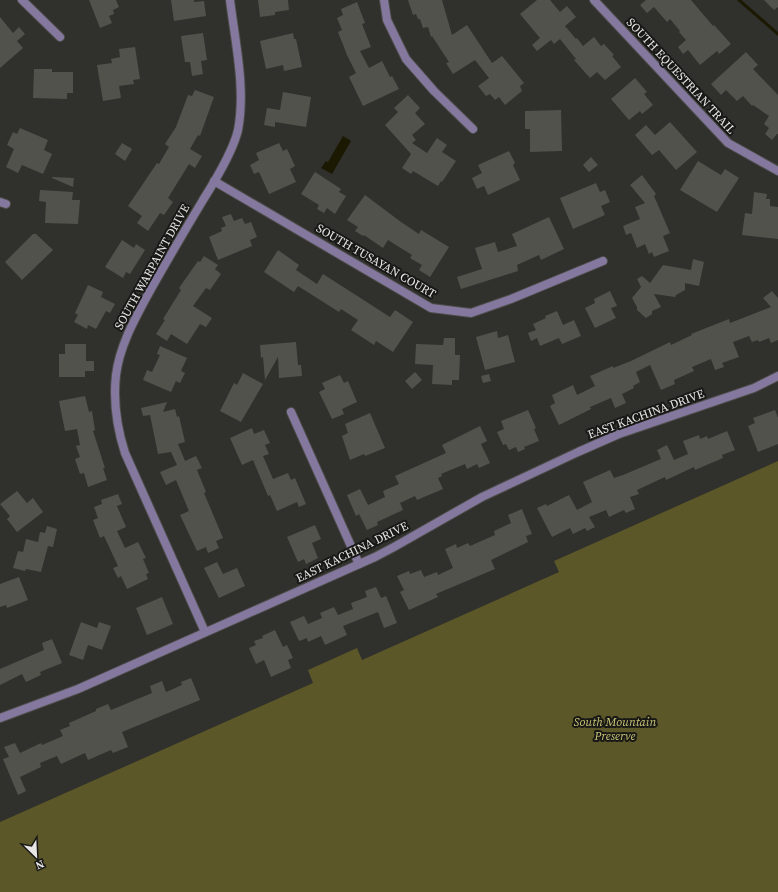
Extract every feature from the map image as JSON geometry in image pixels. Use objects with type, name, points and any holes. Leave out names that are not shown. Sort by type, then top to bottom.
[{"type":"street","points":[[22,0],[60,37]]},
{"type":"street","name":"SOUTH WARPAINT DRIVE","points":[[205,632],[125,453],[118,425],[115,386],[120,354],[136,317],[214,181],[238,131],[240,111],[239,75],[230,0]]},
{"type":"street","points":[[384,0],[388,20],[406,59],[434,91],[473,129]]},
{"type":"street","name":"SOUTH EQUESTRIAN TRAIL","points":[[594,0],[728,144],[778,172]]},
{"type":"street","name":"SOUTH TUSAYAN COURT","points":[[214,181],[431,308],[471,313],[511,299],[603,261]]},
{"type":"street","name":"EAST KACHINA DRIVE","points":[[0,718],[78,689],[359,564],[394,547],[482,497],[558,461],[620,434],[754,388],[778,376]]},
{"type":"street","points":[[290,412],[359,564]]},
{"type":"green space","name":"South Mountain Preserve","points":[[778,461],[778,892],[0,892],[0,822],[313,683],[308,670],[357,648],[362,660],[559,572],[554,561]]},
{"type":"shaded area","points":[[343,136],[351,141],[332,174],[321,168],[326,161],[328,162]]},
{"type":"building","points":[[89,0],[116,0],[119,7],[113,10],[114,14],[109,16],[112,23],[100,28]]},
{"type":"building","points":[[171,0],[194,0],[194,2],[204,1],[206,16],[174,21]]},
{"type":"building","points":[[258,0],[288,0],[289,10],[275,12],[275,15],[260,17]]},
{"type":"building","points":[[408,0],[442,0],[452,35],[467,25],[492,63],[502,56],[524,83],[520,86],[522,91],[505,105],[499,97],[495,100],[490,94],[486,96],[478,86],[489,78],[475,60],[453,74],[446,63],[449,62],[432,36],[431,37],[428,27],[423,28],[420,19],[418,19],[416,14],[413,15]]},
{"type":"building","points":[[537,0],[550,0],[560,12],[567,6],[576,17],[565,26],[576,39],[577,38],[583,46],[594,37],[601,46],[604,44],[614,55],[612,56],[621,67],[605,80],[597,72],[590,78],[574,60],[576,59],[560,39],[554,44],[551,40],[537,51],[532,45],[540,38],[520,14]]},
{"type":"building","points":[[646,0],[691,0],[713,26],[714,25],[731,44],[719,54],[717,51],[700,65],[688,50],[683,54],[678,47],[686,40],[670,19],[667,22],[654,7],[647,13],[640,5]]},
{"type":"building","points":[[764,0],[778,0],[778,7],[774,10]]},
{"type":"building","points":[[357,2],[365,23],[362,24],[371,47],[360,51],[369,68],[382,61],[390,77],[392,76],[399,89],[363,106],[349,77],[356,73],[338,32],[342,30],[337,18],[343,15],[341,9]]},
{"type":"building","points":[[0,17],[13,33],[19,27],[25,34],[17,41],[23,48],[0,68]]},
{"type":"building","points":[[203,33],[207,60],[201,61],[203,74],[192,76],[190,62],[185,62],[181,36]]},
{"type":"building","points":[[293,33],[294,39],[296,39],[302,67],[284,71],[283,65],[266,69],[260,41]]},
{"type":"building","points":[[135,47],[140,79],[133,80],[134,84],[119,86],[121,98],[103,101],[97,65],[112,63],[111,59],[120,57],[119,49]]},
{"type":"building","points":[[746,52],[758,65],[753,69],[778,95],[778,134],[772,140],[765,134],[769,128],[764,124],[769,116],[753,105],[752,106],[743,96],[737,101],[726,90],[721,95],[711,84]]},
{"type":"building","points":[[34,69],[52,69],[52,72],[73,72],[73,93],[67,93],[67,99],[33,98]]},
{"type":"building","points":[[635,78],[647,92],[644,94],[653,105],[642,114],[640,111],[629,120],[611,99]]},
{"type":"building","points":[[195,90],[214,97],[200,136],[198,135],[190,149],[202,156],[195,168],[189,164],[168,198],[173,202],[164,215],[160,213],[148,231],[137,223],[142,216],[128,206],[157,163],[159,164],[169,147],[165,144],[176,127],[188,95],[192,96]]},
{"type":"building","points":[[283,92],[311,97],[306,127],[275,122],[275,127],[264,125],[267,108],[280,110]]},
{"type":"building","points":[[408,95],[420,108],[415,113],[425,124],[412,135],[416,140],[412,143],[427,153],[437,138],[447,145],[442,152],[456,161],[438,186],[413,171],[411,174],[402,168],[411,154],[385,125],[398,112],[394,108]]},
{"type":"building","points":[[561,110],[562,151],[530,152],[530,129],[525,129],[525,111]]},
{"type":"building","points":[[670,122],[697,152],[676,170],[659,150],[652,155],[635,135],[646,125],[655,135]]},
{"type":"building","points":[[20,128],[48,140],[44,150],[52,154],[43,174],[22,165],[18,173],[6,167],[14,149],[7,145],[13,132],[17,134]]},
{"type":"building","points":[[122,143],[132,149],[125,161],[115,154]]},
{"type":"building","points":[[279,143],[283,151],[287,149],[295,166],[290,169],[296,182],[269,194],[259,172],[254,174],[250,165],[259,160],[256,153]]},
{"type":"building","points":[[509,151],[515,163],[513,165],[520,180],[488,195],[484,186],[477,189],[472,178],[482,173],[478,165]]},
{"type":"building","points":[[591,157],[598,165],[589,172],[583,165]]},
{"type":"building","points":[[698,161],[721,175],[725,169],[739,178],[717,212],[680,190]]},
{"type":"building","points":[[315,172],[341,189],[339,192],[346,196],[335,214],[327,208],[324,213],[317,209],[319,205],[301,194]]},
{"type":"building","points":[[642,175],[656,194],[654,196],[670,233],[663,236],[669,251],[654,257],[652,252],[649,254],[645,244],[637,248],[631,233],[626,235],[623,226],[640,219],[635,207],[645,203],[630,185]]},
{"type":"building","points":[[52,178],[74,178],[73,187]]},
{"type":"building","points":[[596,183],[600,192],[605,190],[610,202],[601,206],[605,215],[573,229],[560,198]]},
{"type":"building","points":[[40,190],[73,192],[72,200],[80,200],[78,224],[45,223],[46,202],[39,201]]},
{"type":"building","points":[[754,192],[767,194],[766,199],[770,199],[770,206],[778,207],[778,239],[742,235],[745,213],[752,214]]},
{"type":"building","points":[[365,195],[419,234],[421,230],[449,247],[430,277],[419,270],[422,265],[410,258],[412,255],[388,240],[383,248],[364,235],[363,236],[355,231],[358,227],[347,220]]},
{"type":"building","points":[[231,214],[234,221],[242,218],[245,224],[251,222],[257,237],[250,240],[252,246],[218,260],[209,237],[222,231],[221,228],[226,226],[222,217]]},
{"type":"building","points":[[549,217],[564,249],[541,260],[539,255],[517,265],[518,271],[461,289],[457,277],[482,269],[475,248],[495,242],[498,252],[517,246],[512,234]]},
{"type":"building","points":[[33,234],[36,234],[53,250],[22,280],[5,262]]},
{"type":"building","points":[[122,240],[134,248],[136,244],[145,250],[130,274],[126,272],[123,278],[105,267]]},
{"type":"building","points":[[278,250],[299,265],[296,270],[317,284],[323,274],[390,317],[395,310],[413,322],[393,352],[376,341],[374,345],[351,330],[358,320],[341,309],[339,312],[298,286],[294,292],[264,272]]},
{"type":"building","points":[[204,256],[218,265],[215,269],[221,274],[210,290],[206,288],[193,306],[212,318],[206,327],[200,324],[187,344],[171,334],[167,341],[156,334],[165,320],[163,319],[181,290],[179,288],[198,261],[200,262]]},
{"type":"building","points":[[693,259],[704,262],[699,286],[685,283],[685,290],[675,297],[654,294],[661,307],[652,311],[652,314],[646,318],[637,310],[632,298],[641,287],[637,279],[642,276],[650,283],[663,265],[691,270]]},
{"type":"building","points":[[88,285],[103,292],[101,297],[115,304],[110,313],[106,311],[96,329],[88,325],[87,329],[74,322],[78,315],[75,313]]},
{"type":"building","points":[[610,291],[617,306],[611,308],[616,318],[595,328],[585,308],[595,303],[594,299]]},
{"type":"building","points":[[772,291],[778,298],[778,340],[771,343],[769,338],[759,342],[758,340],[752,342],[749,336],[733,342],[739,357],[722,363],[724,367],[715,370],[711,359],[692,367],[694,371],[674,380],[675,384],[661,390],[650,365],[636,372],[640,382],[633,386],[634,388],[622,394],[626,403],[615,408],[611,398],[590,407],[591,409],[559,425],[550,406],[555,403],[552,395],[573,385],[577,395],[595,386],[590,376],[613,366],[613,368],[631,361],[670,342],[671,345],[692,335],[691,334],[729,319],[730,323],[771,307],[763,298]]},
{"type":"building","points":[[557,311],[563,325],[574,320],[581,336],[562,344],[559,338],[540,346],[537,338],[531,341],[528,333],[536,330],[533,324],[546,318],[545,316]]},
{"type":"building","points":[[497,331],[498,338],[508,335],[515,362],[485,370],[476,337]]},
{"type":"building","points":[[444,338],[455,338],[455,355],[460,355],[459,380],[452,380],[452,385],[432,384],[433,365],[415,364],[416,344],[443,345]]},
{"type":"building","points":[[296,342],[298,365],[301,365],[302,376],[279,378],[278,357],[265,380],[263,357],[261,358],[260,345]]},
{"type":"building","points":[[65,344],[86,344],[86,361],[94,361],[94,371],[85,371],[85,377],[59,377],[59,354],[65,354]]},
{"type":"building","points":[[160,346],[187,358],[181,371],[185,373],[180,383],[176,381],[171,392],[143,380],[147,370],[152,372],[160,355],[157,354]]},
{"type":"building","points":[[415,372],[422,380],[412,389],[405,381]]},
{"type":"building","points":[[243,373],[263,384],[241,422],[220,411],[234,383],[237,385]]},
{"type":"building","points":[[489,374],[491,381],[483,383],[481,376]]},
{"type":"building","points":[[340,375],[344,383],[348,381],[357,402],[342,409],[344,414],[332,419],[319,392],[325,389],[322,383]]},
{"type":"building","points":[[85,396],[89,412],[92,411],[95,430],[93,431],[105,468],[103,468],[107,480],[88,487],[84,473],[80,474],[75,459],[80,457],[76,446],[80,445],[77,429],[65,431],[59,401]]},
{"type":"building","points":[[167,402],[163,412],[175,409],[177,417],[179,416],[185,442],[178,444],[185,461],[196,456],[202,468],[197,470],[206,492],[204,493],[223,538],[216,541],[219,548],[208,553],[206,547],[197,551],[180,515],[189,511],[176,480],[166,485],[160,472],[177,465],[171,452],[158,454],[150,415],[143,416],[141,408]]},
{"type":"building","points":[[528,410],[536,428],[534,429],[539,441],[524,447],[525,449],[518,452],[516,447],[509,450],[506,444],[503,445],[497,432],[504,429],[501,421]]},
{"type":"building","points":[[775,410],[778,418],[778,444],[758,452],[748,426],[755,423],[753,418]]},
{"type":"building","points":[[370,413],[385,448],[350,460],[342,436],[348,433],[345,424]]},
{"type":"building","points":[[480,426],[487,441],[481,444],[490,463],[479,468],[477,464],[467,469],[465,464],[441,474],[442,476],[438,478],[443,489],[417,500],[415,496],[400,503],[403,510],[377,522],[378,525],[367,530],[359,514],[356,516],[347,495],[360,489],[368,505],[385,497],[383,491],[399,484],[395,476],[446,453],[442,445]]},
{"type":"building","points":[[252,428],[254,434],[264,430],[270,443],[265,445],[269,454],[263,456],[273,479],[288,473],[291,480],[295,478],[306,504],[299,507],[297,502],[277,511],[270,495],[268,496],[253,460],[242,465],[230,438]]},
{"type":"building","points":[[727,431],[735,450],[722,455],[723,458],[695,470],[694,467],[666,480],[665,477],[637,490],[639,494],[630,497],[635,509],[626,513],[624,510],[609,517],[606,510],[589,517],[595,527],[587,531],[585,528],[573,534],[570,528],[552,537],[537,508],[546,504],[547,506],[569,495],[577,510],[592,502],[583,482],[610,470],[614,478],[661,459],[657,450],[667,445],[674,460],[688,454],[683,441],[699,435],[700,439],[707,436],[708,439]]},
{"type":"building","points":[[17,491],[27,503],[33,498],[43,512],[17,532],[7,519],[10,516],[0,504]]},
{"type":"building","points":[[118,494],[122,504],[117,506],[126,527],[117,531],[125,548],[138,542],[146,558],[143,559],[149,573],[146,574],[148,579],[127,589],[121,576],[118,578],[113,568],[118,566],[104,536],[100,538],[93,520],[98,518],[94,507],[102,504],[101,500]]},
{"type":"building","points":[[522,509],[532,534],[526,536],[528,542],[491,560],[495,569],[436,594],[438,597],[409,610],[400,592],[404,590],[397,576],[409,571],[410,574],[421,570],[424,577],[437,572],[438,575],[453,568],[445,549],[456,544],[457,548],[468,543],[470,546],[495,535],[494,531],[511,523],[508,515]]},
{"type":"building","points":[[315,525],[321,539],[312,543],[318,558],[306,564],[304,559],[298,562],[287,537]]},
{"type":"building","points":[[47,526],[57,529],[53,547],[48,546],[41,572],[26,569],[25,571],[13,568],[18,551],[23,552],[26,539],[38,542],[40,532],[45,533]]},
{"type":"building","points":[[217,562],[223,574],[237,568],[245,586],[219,598],[204,568]]},
{"type":"building","points":[[19,577],[28,600],[7,608],[6,605],[0,607],[0,584]]},
{"type":"building","points":[[376,587],[381,598],[386,596],[397,623],[384,628],[378,612],[343,626],[347,635],[325,645],[321,636],[308,642],[307,638],[299,641],[290,622],[304,616],[308,624],[322,618],[320,613],[334,607],[338,615],[353,609],[351,603],[367,597],[365,591]]},
{"type":"building","points":[[162,597],[173,624],[147,635],[136,608]]},
{"type":"building","points":[[81,622],[97,628],[99,622],[111,626],[102,650],[88,645],[83,660],[69,655]]},
{"type":"building","points":[[275,630],[283,647],[287,645],[293,658],[288,660],[291,668],[271,677],[264,660],[256,664],[249,648],[256,645],[254,641],[263,638],[262,636]]},
{"type":"building","points":[[52,639],[62,663],[40,672],[41,675],[26,682],[22,674],[0,685],[0,669],[44,650],[42,643]]},
{"type":"building","points":[[191,678],[200,700],[122,732],[128,747],[113,753],[111,750],[88,760],[85,753],[61,764],[57,756],[40,763],[41,767],[20,777],[26,791],[18,795],[3,759],[9,757],[4,747],[15,743],[20,753],[41,743],[42,745],[63,736],[60,730],[70,726],[69,723],[96,711],[96,709],[108,704],[111,710],[152,693],[150,686],[162,681],[166,692],[182,685],[181,682]]},
{"type":"waterway","points":[[739,0],[778,34]]}]
